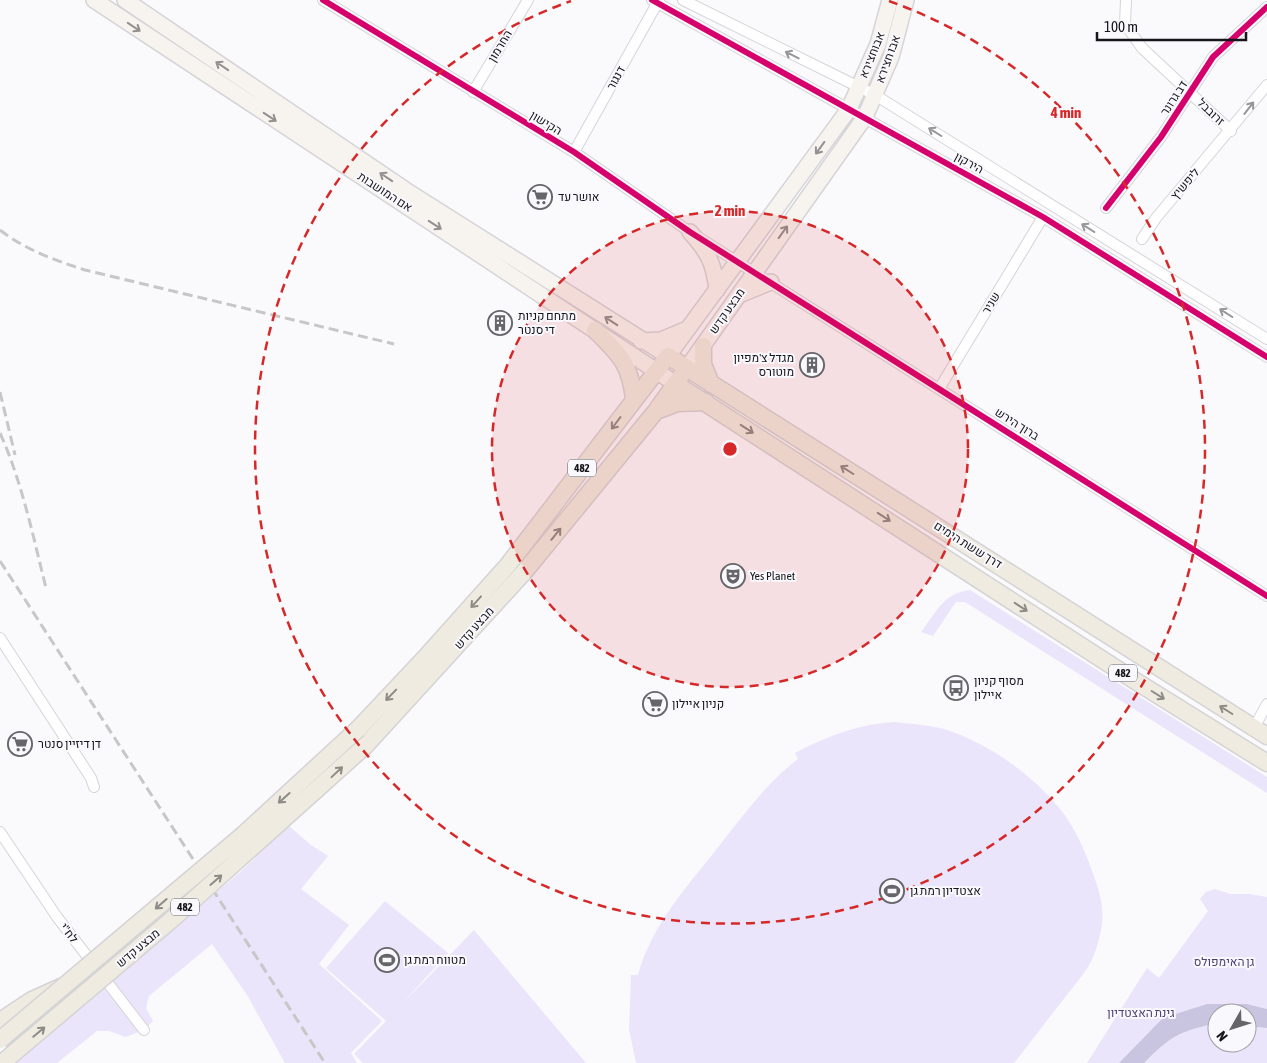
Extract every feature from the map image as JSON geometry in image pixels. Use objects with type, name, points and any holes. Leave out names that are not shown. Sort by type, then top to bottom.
[{"type":"main road","name":"אם המושבות","points":[[94,0],[676,384]]},
{"type":"main road","name":"אם המושבות","points":[[125,0],[407,190],[641,341],[668,356]]},
{"type":"main road","name":"אבוחצירא","points":[[849,108],[878,44],[890,0]]},
{"type":"main road","name":"אבו חצירא","points":[[865,117],[891,57],[906,0]]},
{"type":"main road","name":"מבצע קדש","points":[[2,1063],[170,921],[319,789],[375,736],[668,356],[849,108]]},
{"type":"main road","name":"מבצע קדש","points":[[0,1040],[244,834],[429,666],[525,571],[656,411],[865,117]]},
{"type":"main road","points":[[690,232],[705,248],[715,269],[717,290]]},
{"type":"main road","points":[[738,296],[771,282]]},
{"type":"main road","points":[[641,341],[661,340],[686,329]]},
{"type":"main road","points":[[595,330],[623,360],[632,378],[634,398]]},
{"type":"main road","points":[[703,346],[704,364],[711,384]]},
{"type":"main road","name":"דרך ששת הימים","points":[[668,356],[1260,732]]},
{"type":"main road","name":"דרך ששת הימים","points":[[676,384],[1267,763]]},
{"type":"main road","points":[[656,411],[677,403],[706,402]]},
{"type":"main road","points":[[0,1021],[38,996],[67,985]]},
{"type":"street","name":"הקישון","points":[[323,0],[574,152],[690,232],[754,271]]},
{"type":"street","name":"החרמון","points":[[473,92],[528,0]]},
{"type":"street","name":"הירקון","points":[[683,0],[875,95],[1267,339]]},
{"type":"street","name":"זרובבל","points":[[1126,0],[1126,24],[1142,48],[1231,131]]},
{"type":"street","name":"הירקון","points":[[656,1],[1043,217],[1267,358]]},
{"type":"street","name":"דנגור","points":[[574,152],[656,1]]},
{"type":"street","name":"דב גרונר","points":[[1106,208],[1161,137],[1213,57],[1267,7]]},
{"type":"street","name":"ליפשיץ","points":[[1142,239],[1156,218],[1231,131],[1267,85]]},
{"type":"street","name":"שניר","points":[[940,389],[1043,217]]},
{"type":"street","name":"ברוך הירש","points":[[754,271],[1267,596]]},
{"type":"street","points":[[0,638],[91,778],[94,787]]},
{"type":"street","points":[[1260,732],[1267,704]]},
{"type":"street","name":"לח\"י","points":[[0,832],[57,917],[144,1030]]},
{"type":"green space","points":[[970,590],[1267,777],[1267,793],[965,602],[956,602],[933,636],[921,632],[941,605],[953,595]]},
{"type":"green space","name":"אצטדיון רמת גן","points":[[895,722],[944,729],[978,743],[1026,775],[1053,800],[1064,814],[1086,854],[1101,899],[1102,908],[1102,927],[1096,949],[1086,970],[1077,982],[1014,1063],[636,1063],[629,1029],[631,975],[638,975],[652,939],[683,891],[756,800],[786,768],[798,759],[795,753],[819,741],[856,728]]},
{"type":"green space","points":[[289,826],[311,845],[328,856],[301,889],[349,925],[319,964],[382,1021],[351,1053],[357,1063],[285,1063],[247,995],[212,944],[149,996],[146,1008],[153,1021],[144,1030],[126,1037],[109,1031],[97,1031],[57,1063],[14,1063],[239,873]]},
{"type":"green space","name":"גן האימפולס","points":[[1215,889],[1230,894],[1249,894],[1267,897],[1267,1009],[1257,1006],[1257,1003],[1207,1003],[1163,1019],[1119,1063],[1087,1063],[1147,968],[1159,978],[1208,911],[1200,899],[1206,892]]},
{"type":"green space","points":[[385,901],[448,953],[402,1004],[474,930],[586,1063],[363,1063],[354,1054],[386,1021],[326,968]]},
{"type":"green space","points":[[1207,1026],[1207,1053],[1257,1053],[1257,1027],[1267,1028],[1267,1063],[1144,1063],[1169,1040],[1193,1029]]},
{"type":"shaded area","points":[[1207,1004],[1207,1026],[1184,1032],[1169,1040],[1144,1063],[1119,1063],[1163,1018]]},
{"type":"shaded area","points":[[1257,1006],[1267,1009],[1267,1028],[1257,1027]]},
{"type":"railway","points":[[0,230],[41,254],[85,270],[394,344]]},
{"type":"railway","points":[[0,392],[15,455]]},
{"type":"railway","points":[[0,433],[21,490],[46,588]]},
{"type":"railway","points":[[0,561],[325,1063]]},
{"type":"cycle path","points":[[323,0],[574,152],[690,232],[1267,596]]},
{"type":"cycle path","points":[[652,0],[1043,217],[1267,357]]},
{"type":"cycle path","points":[[1106,208],[1161,137],[1213,57],[1267,7]]},
{"type":"place","name":"אושר עד","points":[[540,197]]},
{"type":"place","name":"מתחם קניות די סנטר","points":[[500,323]]},
{"type":"place","name":"מגדל צ'מפיון מוטורס","points":[[812,365]]},
{"type":"place","name":"Yes Planet","points":[[733,576]]},
{"type":"place","name":"מסוף קניון איילון","points":[[956,688]]},
{"type":"place","name":"קניון איילון","points":[[655,704]]},
{"type":"place","name":"דן דיזיין סנטר","points":[[20,744]]},
{"type":"place","name":"אצטדיון רמת גן","points":[[892,891]]},
{"type":"place","name":"מטווח רמת גן","points":[[387,960]]},
{"type":"park label","name":"גינת האצטדיון","points":[[1141,1013]]}]
